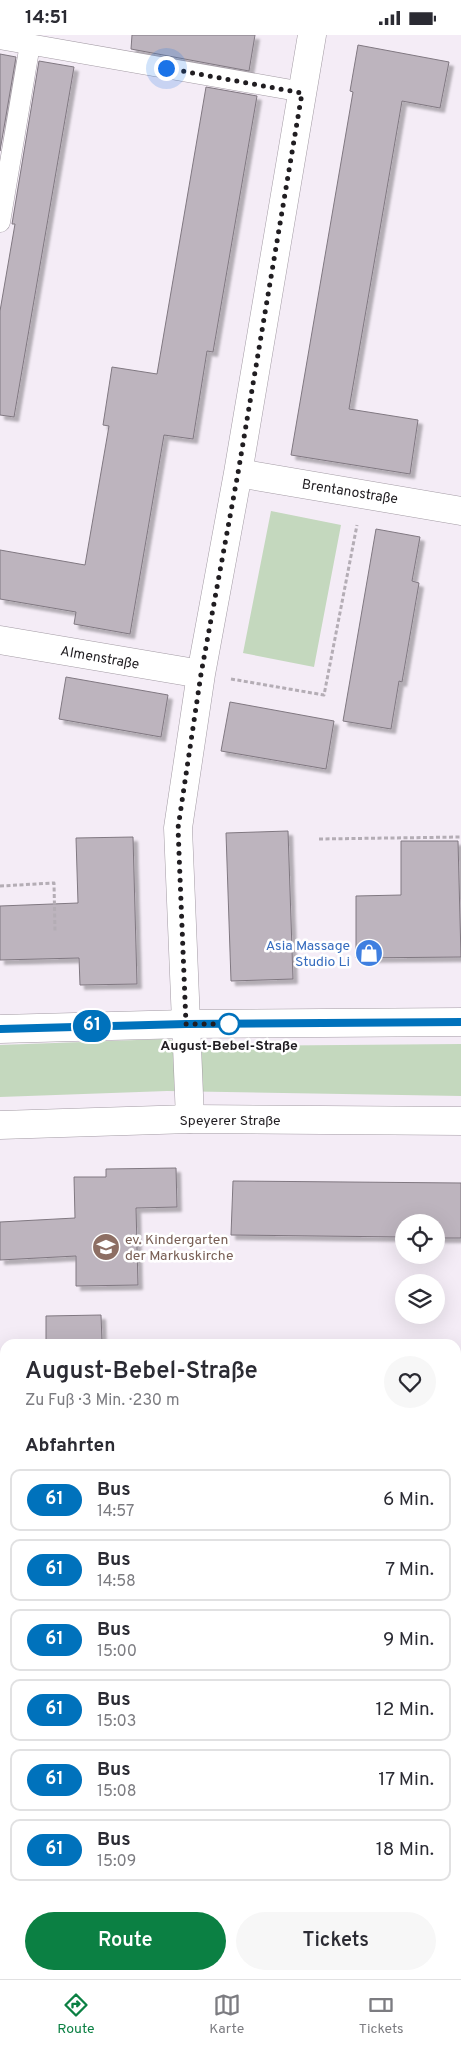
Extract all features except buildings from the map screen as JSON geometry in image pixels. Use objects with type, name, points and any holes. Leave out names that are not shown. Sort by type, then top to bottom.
[{"type":"street","points":[[190,1119],[178,828],[201,674],[238,473],[312,35]]},
{"type":"street","name":"Brentanostraße","points":[[238,473],[461,511]]},
{"type":"street","name":"Almenstraße","points":[[0,640],[201,674]]},
{"type":"street","points":[[0,1029],[186,1024],[461,1022]]},
{"type":"street","name":"Speyerer Straße","points":[[0,1125],[190,1119],[461,1121]]},
{"type":"lane","points":[[0,39],[302,93]]},
{"type":"lane","points":[[0,222],[30,44]]},
{"type":"path","points":[[201,674],[324,695],[362,493]]},
{"type":"path","points":[[319,839],[461,837]]},
{"type":"path","points":[[0,886],[54,883],[55,932]]},
{"type":"green space","points":[[271,511],[341,525],[314,667],[243,653]]},
{"type":"green space","points":[[164,1039],[221,1046],[461,1044],[461,1096],[167,1091],[0,1097],[0,1045]]},
{"type":"bus line","name":"61","points":[[0,1029],[186,1024],[461,1022]]},
{"type":"place","name":"Asia Massage Studio Li","points":[[369,953]]},
{"type":"place","name":"August-Bebel-Straße","points":[[229,1024]]},
{"type":"place","name":"ev. Kindergarten der Markuskirche","points":[[106,1247]]},
{"type":"route","points":[[166,68],[302,93],[238,473],[201,674],[178,828],[186,1024],[236,1024],[229,1024]]}]
